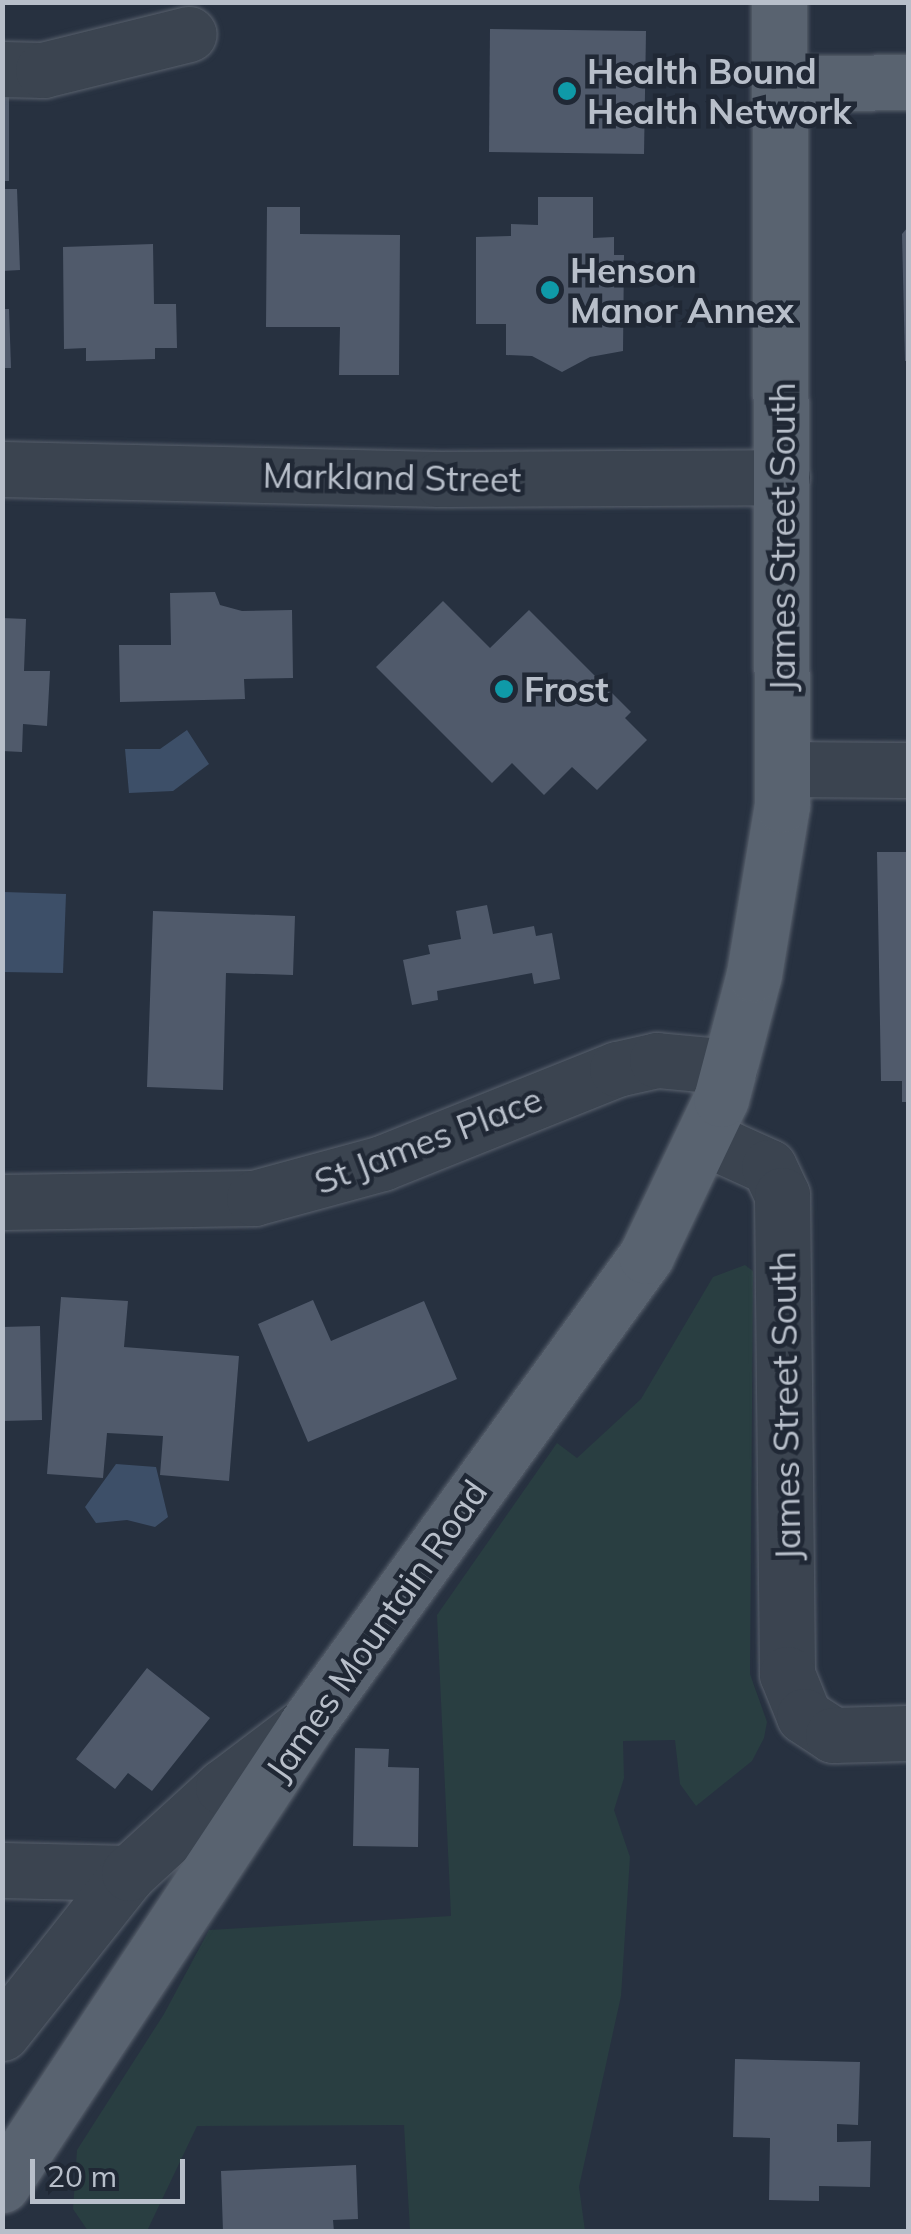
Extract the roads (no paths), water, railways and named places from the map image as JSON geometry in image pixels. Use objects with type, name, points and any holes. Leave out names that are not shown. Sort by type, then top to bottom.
[{"type":"main road","name":"James Street South","points":[[730,1067],[754,974],[783,769],[780,2]]},
{"type":"main road","points":[[779,84],[908,82]]},
{"type":"main road","name":"James Mountain Road","points":[[2,2185],[307,1724],[646,1256],[705,1138],[730,1067]]},
{"type":"street","points":[[2,69],[43,70],[190,34]]},
{"type":"street","name":"Markland Street","points":[[2,470],[440,479],[782,477]]},
{"type":"street","points":[[783,769],[908,770]]},
{"type":"street","name":"St James Place","points":[[2,1202],[254,1198],[382,1164],[617,1069],[657,1060],[730,1067]]},
{"type":"street","name":"James Street South","points":[[705,1138],[770,1168],[782,1195],[787,1674],[804,1716],[832,1735],[908,1734]]},
{"type":"street","points":[[2,2033],[129,1873],[223,1787],[307,1724]]},
{"type":"street","points":[[2,1870],[129,1873]]},
{"type":"water","points":[[187,730],[209,764],[173,791],[129,793],[125,749],[160,749]]},
{"type":"water","points":[[4,892],[66,894],[63,973],[3,972]]},
{"type":"water","points":[[116,1464],[156,1467],[168,1517],[155,1527],[127,1520],[96,1523],[85,1507]]},
{"type":"place","name":"Health Bound Health Network","points":[[567,91]]},
{"type":"place","name":"Henson Manor Annex","points":[[550,290]]},
{"type":"place","name":"Frost","points":[[504,689]]}]
